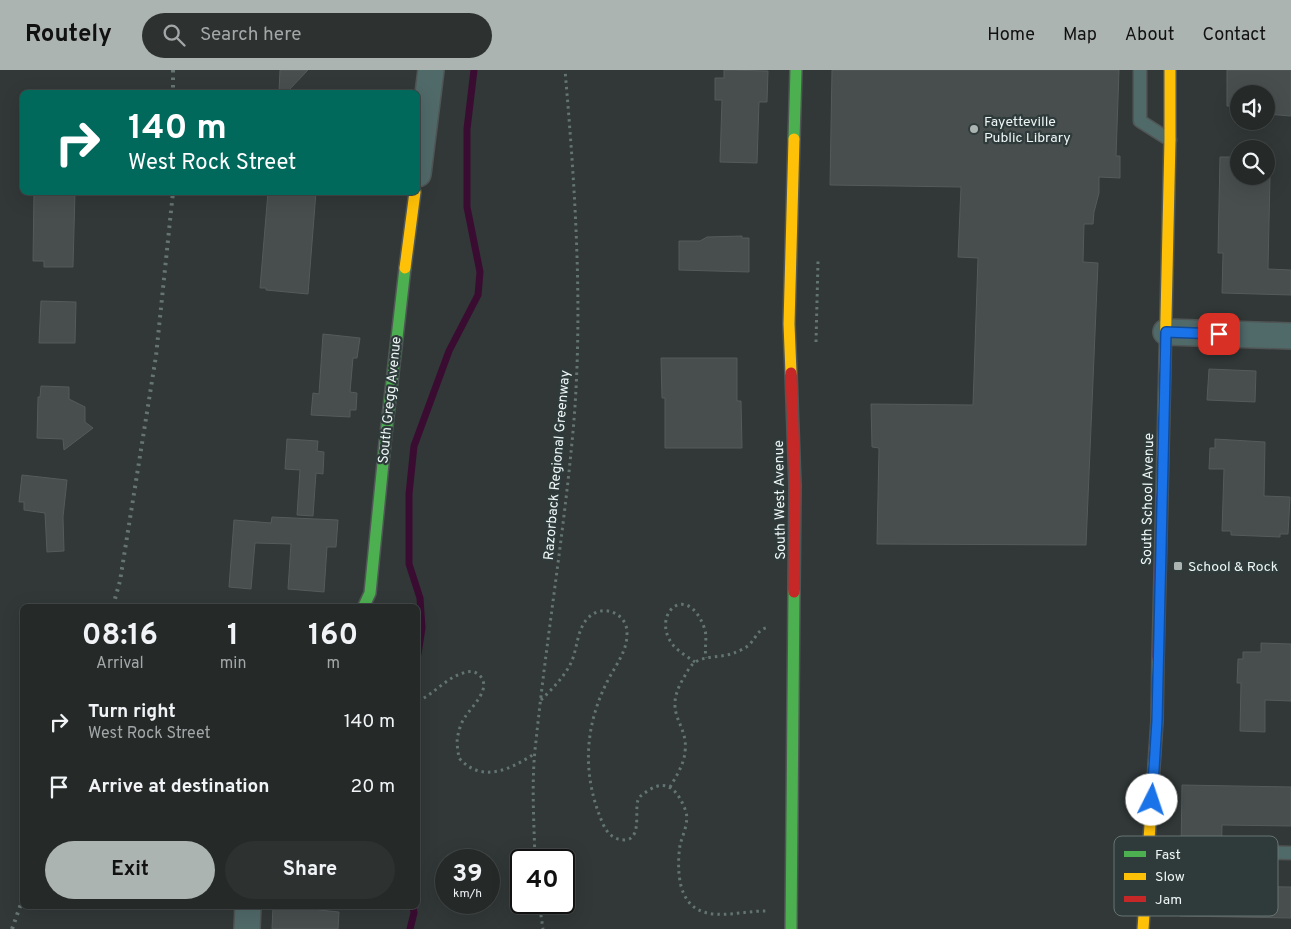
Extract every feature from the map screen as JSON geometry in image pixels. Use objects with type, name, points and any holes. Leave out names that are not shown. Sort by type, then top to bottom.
[{"type":"street","points":[[420,158],[431,70]]},
{"type":"street","name":"South West Avenue","points":[[792,929],[795,486],[789,324],[796,70]]},
{"type":"street","name":"South School Avenue","points":[[1149,836],[1157,721],[1170,70]]},
{"type":"street","name":"South Gregg Avenue","points":[[365,604],[370,593],[388,406],[415,195]]},
{"type":"street","points":[[1166,332],[1291,336]]},
{"type":"street","points":[[247,929],[248,909]]},
{"type":"street","name":"South School Avenue","points":[[1143,929],[1144,916]]},
{"type":"lane","points":[[1140,70],[1140,121],[1170,140]]},
{"type":"lane","points":[[1278,853],[1291,853]]},
{"type":"path","name":"Razorback Regional Greenway","points":[[535,849],[533,797],[535,753],[562,535],[574,419],[577,350],[577,249],[565,70]]},
{"type":"path","points":[[816,349],[818,259]]},
{"type":"path","points":[[695,662],[673,645],[668,636],[666,626],[668,612],[676,605],[689,605],[699,615],[705,629],[706,658]]},
{"type":"path","points":[[541,700],[560,680],[570,665],[576,652],[580,633],[590,616],[605,611],[611,611],[619,615],[628,631],[627,640],[620,659],[607,681],[596,706],[588,751],[588,772],[596,807],[608,833],[616,839],[625,840],[630,838],[636,827],[637,804],[641,795],[654,786],[670,787],[677,793],[686,811],[687,821],[680,847],[678,868],[683,894],[688,904],[706,914],[729,915],[754,910],[792,910]]},
{"type":"path","points":[[670,787],[679,771],[686,752],[674,706],[681,682],[692,665],[706,658],[735,653],[748,646],[762,628],[776,625],[794,616]]},
{"type":"path","points":[[420,700],[462,673],[470,671],[477,673],[482,680],[481,695],[477,704],[464,718],[458,735],[459,758],[480,772],[502,771],[520,763],[535,753]]},
{"type":"path","points":[[541,914],[543,929]]},
{"type":"building","points":[[280,70],[308,70],[289,90],[279,90]]},
{"type":"building","points":[[724,70],[768,71],[767,102],[759,102],[757,163],[720,162],[722,100],[715,100],[715,78],[724,78]]},
{"type":"building","points":[[832,70],[1119,70],[1116,156],[1120,156],[1120,178],[1099,177],[1099,193],[1093,224],[1084,224],[1083,262],[1098,263],[1086,545],[877,544],[879,448],[872,447],[871,404],[973,405],[978,258],[958,257],[961,187],[830,185]]},
{"type":"building","points":[[1227,70],[1291,70],[1291,116],[1275,115],[1275,85],[1230,85],[1230,106],[1227,106]]},
{"type":"building","points":[[1220,157],[1230,157],[1230,185],[1270,185],[1268,269],[1291,270],[1291,295],[1222,293],[1223,253],[1218,253]]},
{"type":"building","points":[[34,195],[75,195],[73,267],[44,267],[44,261],[33,261]]},
{"type":"building","points":[[268,195],[316,195],[308,294],[260,288]]},
{"type":"building","points":[[742,236],[742,238],[749,238],[749,272],[679,270],[679,241],[700,241],[707,237]]},
{"type":"building","points":[[41,301],[76,302],[75,343],[39,343]]},
{"type":"building","points":[[323,334],[360,338],[357,358],[353,358],[350,392],[357,393],[356,410],[350,410],[350,417],[311,415],[313,393],[319,394]]},
{"type":"building","points":[[661,358],[737,358],[737,401],[741,401],[742,448],[665,448],[665,398],[662,398]]},
{"type":"building","points":[[1209,369],[1256,371],[1255,402],[1207,400]]},
{"type":"building","points":[[41,386],[69,387],[69,399],[85,407],[85,422],[93,428],[64,450],[63,439],[37,438],[38,397],[40,397]]},
{"type":"building","points":[[287,439],[318,441],[317,451],[324,452],[323,474],[316,473],[313,516],[297,515],[300,470],[285,469]]},
{"type":"building","points":[[1215,439],[1265,442],[1264,496],[1290,497],[1288,534],[1280,534],[1280,537],[1231,535],[1231,531],[1222,531],[1224,469],[1209,469],[1210,448],[1215,448]]},
{"type":"building","points":[[22,475],[67,480],[63,517],[64,551],[47,552],[45,513],[24,510],[24,502],[19,502]]},
{"type":"building","points":[[272,517],[338,520],[336,547],[327,547],[324,592],[288,589],[291,544],[255,543],[251,589],[229,587],[234,520],[271,523]]},
{"type":"building","points":[[1261,643],[1291,644],[1291,701],[1265,700],[1265,732],[1240,731],[1241,683],[1237,683],[1238,659],[1243,659],[1243,652],[1261,652]]},
{"type":"building","points":[[1182,785],[1291,787],[1291,826],[1222,825],[1222,836],[1181,836]]},
{"type":"building","points":[[1278,887],[1291,887],[1291,918],[1180,916],[1278,916]]},
{"type":"building","points":[[273,909],[319,909],[339,912],[338,929],[272,929]]},
{"type":"waterway","points":[[420,641],[422,628],[420,598],[409,564],[409,494],[414,446],[449,351],[478,295],[480,272],[467,207],[467,129],[474,70]]},
{"type":"waterway","points":[[410,929],[413,909]]},
{"type":"railway","points":[[173,70],[173,90]]},
{"type":"railway","points":[[114,604],[120,581],[156,356],[173,195]]},
{"type":"railway","points":[[12,929],[20,907]]},
{"type":"traffic: fast","points":[[794,139],[796,70]]},
{"type":"traffic: fast","points":[[365,604],[370,593],[405,268]]},
{"type":"traffic: fast","points":[[791,929],[794,592]]},
{"type":"traffic: slow","points":[[1162,494],[1170,70]]},
{"type":"traffic: slow","points":[[791,373],[789,324],[794,139]]},
{"type":"traffic: slow","points":[[405,268],[415,195]]},
{"type":"traffic: slow","points":[[1149,836],[1157,721],[1158,659]]},
{"type":"traffic: slow","points":[[1143,929],[1144,916]]},
{"type":"traffic: jam","points":[[791,373],[795,486],[794,592]]},
{"type":"traffic: jam","points":[[1158,659],[1162,494]]},
{"type":"place","name":"Fayetteville Public Library","points":[[974,129]]},
{"type":"place","name":"School & Rock","points":[[1178,566]]},
{"type":"route","points":[[1152,800],[1157,721],[1166,332],[1219,334]]}]
